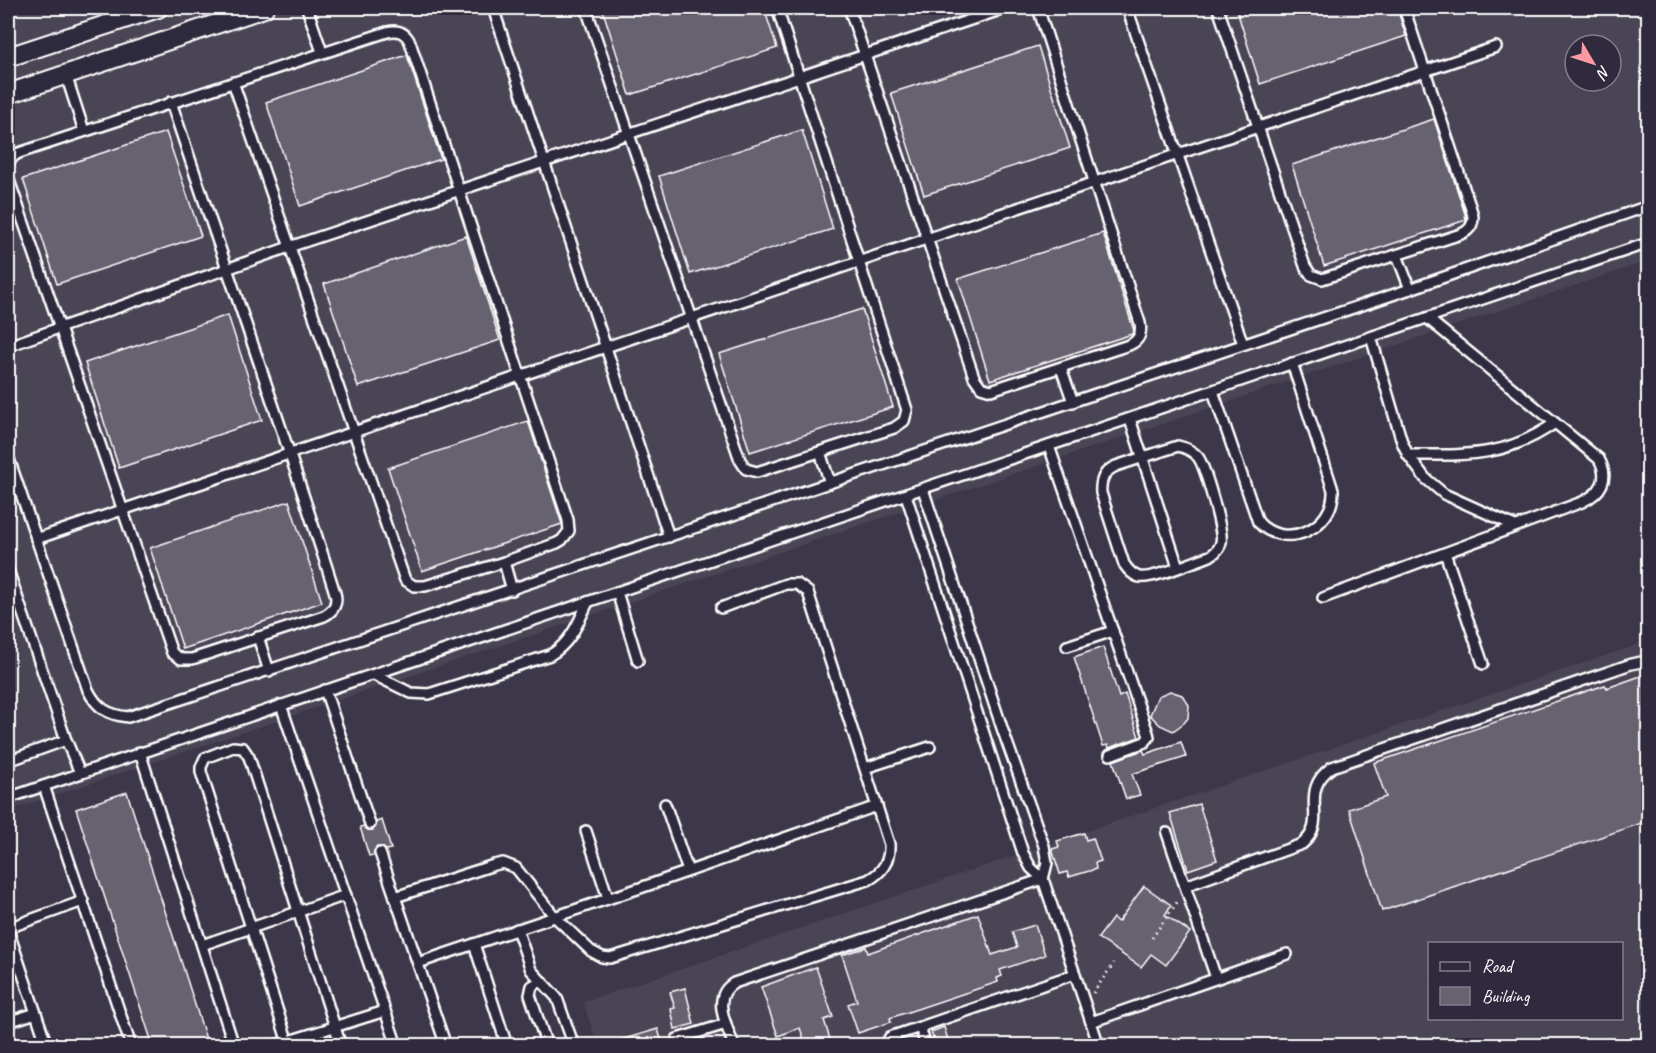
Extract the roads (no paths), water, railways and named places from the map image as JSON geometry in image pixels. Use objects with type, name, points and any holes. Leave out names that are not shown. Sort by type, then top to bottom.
[{"type":"street","points":[[8,57],[158,8]]},
{"type":"street","points":[[8,94],[264,8]]},
{"type":"lane","points":[[307,8],[322,52]]},
{"type":"lane","points":[[493,8],[669,537]]},
{"type":"lane","points":[[586,8],[742,465],[757,472],[894,428],[904,421],[906,416],[905,405],[777,8]]},
{"type":"lane","points":[[849,8],[976,382],[991,390],[1129,345],[1134,343],[1141,334],[1140,323],[1038,8]]},
{"type":"lane","points":[[8,346],[289,247],[1006,8]]},
{"type":"lane","points":[[1127,8],[1243,344]]},
{"type":"lane","points":[[1218,8],[1305,266],[1311,275],[1322,279],[1466,232],[1474,217],[1404,8]]},
{"type":"lane","points":[[8,163],[19,153],[322,52],[393,30],[404,33],[408,37],[569,526],[569,531],[562,540],[504,562],[419,587],[409,584],[402,575],[233,82]]},
{"type":"lane","points":[[36,538],[1496,47]]},
{"type":"lane","points":[[66,75],[84,131]]},
{"type":"lane","points":[[8,177],[170,647],[176,657],[192,659],[324,616],[336,604],[335,593],[290,452],[171,102]]},
{"type":"lane","points":[[8,456],[88,690],[103,711],[115,716],[135,716],[1410,289],[1648,206]]},
{"type":"lane","points":[[8,798],[1648,243]]},
{"type":"lane","points":[[1397,255],[1410,289]]},
{"type":"lane","points":[[1323,598],[1582,502],[1594,496],[1603,484],[1604,471],[1599,459],[1427,318]]},
{"type":"lane","points":[[1371,337],[1402,442],[1408,455],[1425,478],[1444,494],[1515,526]]},
{"type":"lane","points":[[1213,391],[1258,522],[1269,532],[1285,536],[1293,535],[1320,523],[1331,508],[1333,490],[1292,363]]},
{"type":"lane","points":[[1060,368],[1073,402]]},
{"type":"lane","points":[[1130,419],[1178,567]]},
{"type":"lane","points":[[1408,455],[1467,455],[1496,451],[1526,441],[1555,423]]},
{"type":"lane","points":[[1049,446],[1149,736],[1145,742],[1110,755]]},
{"type":"lane","points":[[1178,446],[1191,450],[1201,461],[1221,530],[1219,548],[1210,556],[1146,577],[1135,575],[1124,564],[1101,493],[1101,482],[1110,469],[1142,457],[1178,446]]},
{"type":"lane","points":[[820,452],[830,483]]},
{"type":"lane","points":[[922,489],[1044,846],[1047,863],[1043,879],[1099,1046]]},
{"type":"lane","points":[[906,495],[1026,861],[1043,879]]},
{"type":"lane","points":[[1445,553],[1484,664]]},
{"type":"lane","points":[[504,562],[512,590]]},
{"type":"lane","points":[[8,570],[66,740],[80,773]]},
{"type":"lane","points":[[395,897],[503,863],[521,873],[538,898],[555,917],[596,955],[610,958],[868,879],[880,872],[888,859],[889,844],[808,592],[797,584],[786,584],[721,608]]},
{"type":"lane","points":[[617,592],[638,661]]},
{"type":"lane","points":[[374,675],[411,693],[429,694],[550,656],[564,646],[569,639],[588,602]]},
{"type":"lane","points":[[1067,646],[1113,631]]},
{"type":"lane","points":[[258,637],[269,671]]},
{"type":"lane","points":[[1185,888],[1308,840],[1315,827],[1315,788],[1324,772],[1332,767],[1631,664],[1648,663]]},
{"type":"lane","points":[[325,690],[370,824]]},
{"type":"lane","points":[[281,705],[397,1046]]},
{"type":"lane","points":[[986,737],[1003,731]]},
{"type":"lane","points":[[8,761],[66,740]]},
{"type":"lane","points":[[288,1043],[201,772],[202,761],[208,755],[233,747],[243,748],[247,752],[341,1046]]},
{"type":"lane","points":[[865,768],[930,747]]},
{"type":"lane","points":[[140,752],[234,1046]]},
{"type":"lane","points":[[44,786],[131,1046]]},
{"type":"lane","points":[[665,804],[688,871]]},
{"type":"lane","points":[[418,963],[877,806]]},
{"type":"lane","points":[[586,831],[608,898]]},
{"type":"lane","points":[[1167,834],[1216,978]]},
{"type":"lane","points":[[380,853],[446,1046]]},
{"type":"lane","points":[[734,1046],[722,1010],[721,999],[725,990],[734,983],[1043,879]]},
{"type":"lane","points":[[202,945],[346,895]]},
{"type":"lane","points":[[47,1046],[8,929],[83,901]]},
{"type":"lane","points":[[517,929],[528,966],[557,998],[574,1046]]},
{"type":"lane","points":[[474,944],[507,1046]]},
{"type":"lane","points":[[1091,1022],[1287,954]]},
{"type":"lane","points":[[885,1046],[890,1037],[1075,974]]},
{"type":"lane","points":[[541,981],[532,986],[530,995],[547,1046]]},
{"type":"lane","points":[[273,1046],[385,1011]]},
{"type":"lane","points":[[8,1022],[36,1013]]},
{"type":"lane","points":[[677,1039],[726,1024]]},
{"type":"lane","points":[[920,1027],[926,1046]]}]
